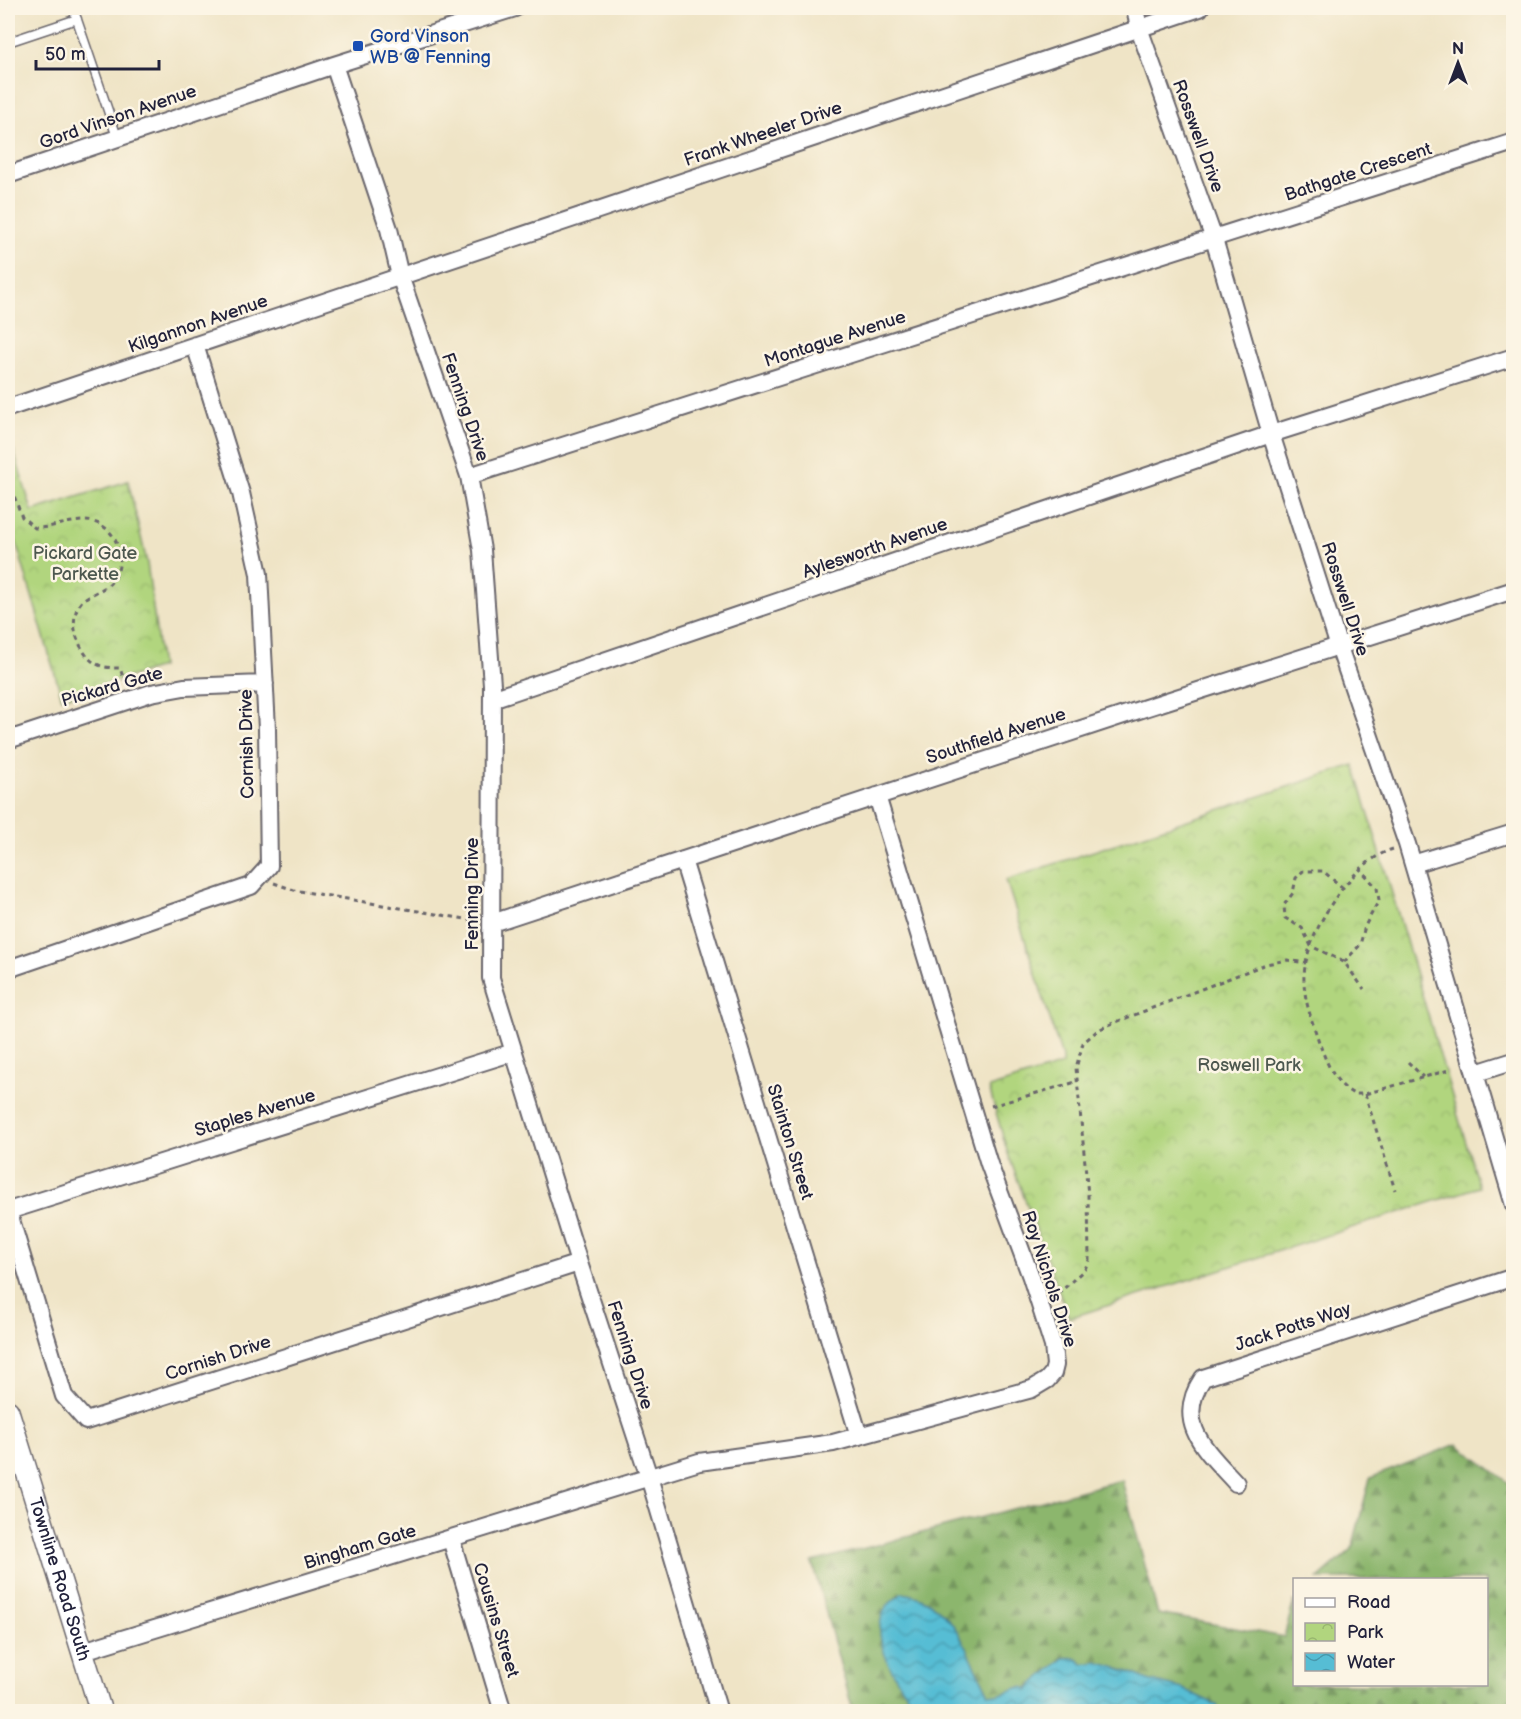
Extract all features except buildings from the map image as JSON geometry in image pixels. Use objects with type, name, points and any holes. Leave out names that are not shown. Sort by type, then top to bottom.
[{"type":"street","name":"Gord Vinson Avenue","points":[[8,175],[334,65],[515,8]]},
{"type":"street","name":"Rosswell Drive","points":[[1135,8],[1139,28],[1214,239],[1271,434],[1339,647],[1413,864],[1514,1205]]},
{"type":"street","name":"Frank Wheeler Drive","points":[[400,276],[1200,8]]},
{"type":"street","name":"Fenning Drive","points":[[334,65],[389,229],[400,276],[469,476],[482,550],[492,699],[491,978],[579,1263],[649,1477],[719,1712]]},
{"type":"street","name":"Bathgate Crescent","points":[[1214,239],[1514,142]]},
{"type":"street","name":"Montague Avenue","points":[[469,476],[1214,239]]},
{"type":"street","name":"Kilgannon Avenue","points":[[8,408],[400,276]]},
{"type":"street","name":"Cornish Drive","points":[[195,345],[241,493],[259,574],[265,684],[269,866],[258,878]]},
{"type":"street","points":[[1271,434],[1514,357]]},
{"type":"street","name":"Aylesworth Avenue","points":[[492,699],[1271,434]]},
{"type":"street","name":"Southfield Avenue","points":[[492,923],[1514,590]]},
{"type":"street","name":"Pickard Gate","points":[[8,740],[151,693],[184,687],[265,684]]},
{"type":"street","name":"Roy Nichols Drive","points":[[649,1477],[699,1462],[833,1443],[1032,1389],[1047,1380],[1055,1365],[1053,1346],[1031,1277],[989,1164],[877,796]]},
{"type":"street","points":[[1413,864],[1514,833]]},
{"type":"street","name":"Stainton Street","points":[[683,860],[859,1436]]},
{"type":"street","points":[[8,969],[250,886],[258,878]]},
{"type":"street","name":"Staples Avenue","points":[[8,1210],[514,1052]]},
{"type":"street","points":[[1476,1073],[1514,1060]]},
{"type":"street","name":"Cornish Drive","points":[[8,1210],[64,1396],[86,1421],[579,1263]]},
{"type":"street","name":"Jack Potts Way","points":[[1236,1483],[1201,1444],[1192,1420],[1191,1396],[1203,1378],[1514,1277]]},
{"type":"street","name":"Townline Road South","points":[[8,1411],[101,1712]]},
{"type":"street","name":"Bingham Gate","points":[[82,1651],[649,1477]]},
{"type":"street","name":"Cousins Street","points":[[451,1539],[503,1712]]},
{"type":"lane","points":[[73,8],[117,137]]},
{"type":"lane","points":[[8,42],[77,19]]},
{"type":"path","points":[[8,480],[22,517],[35,528],[50,528],[86,520],[107,528],[113,534],[119,554],[116,576],[105,589],[86,597],[80,603],[75,627],[76,637],[87,656],[102,667],[120,668],[124,680]]},
{"type":"path","points":[[1395,848],[1378,855],[1360,869],[1343,888],[1311,946],[1306,963],[1307,1004],[1327,1063],[1349,1092],[1365,1094],[1449,1070]]},
{"type":"path","points":[[1343,888],[1329,875],[1317,869],[1303,871],[1296,878],[1293,893],[1285,902],[1283,911],[1285,918],[1302,928],[1311,946],[1344,962],[1364,989]]},
{"type":"path","points":[[1344,962],[1360,945],[1365,926],[1379,900],[1377,888],[1360,869]]},
{"type":"path","points":[[258,878],[294,890],[492,923]]},
{"type":"path","points":[[1058,1294],[1085,1269],[1089,1260],[1088,1195],[1076,1082],[1079,1050],[1083,1042],[1098,1030],[1206,986],[1234,978],[1254,968],[1287,960],[1306,963]]},
{"type":"path","points":[[1408,1062],[1423,1077]]},
{"type":"path","points":[[991,1106],[1076,1082]]},
{"type":"path","points":[[1365,1094],[1395,1190]]},
{"type":"green space","name":"Pickard Gate Parkette","points":[[8,432],[32,511],[128,481],[147,563],[161,667],[62,698],[8,515]]},
{"type":"green space","name":"Roswell Park","points":[[1354,765],[1479,1187],[1069,1318],[1008,1154],[989,1088],[1062,1065],[1062,1057],[1006,880]]},
{"type":"green space","points":[[1457,1444],[1513,1486],[1513,1711],[853,1711],[812,1562],[1122,1480],[1158,1614],[1284,1637],[1293,1605],[1293,1686],[1488,1686],[1488,1578],[1319,1578],[1352,1549],[1370,1478]]},
{"type":"water","points":[[902,1593],[920,1598],[935,1606],[947,1618],[958,1632],[989,1694],[998,1695],[1023,1686],[1027,1689],[1064,1658],[1072,1658],[1083,1664],[1097,1662],[1148,1680],[1183,1689],[1217,1705],[1219,1711],[919,1711],[888,1663],[880,1635],[885,1609]]},
{"type":"place","name":"Gord Vinson WB @ Fenning","points":[[358,46]]}]
